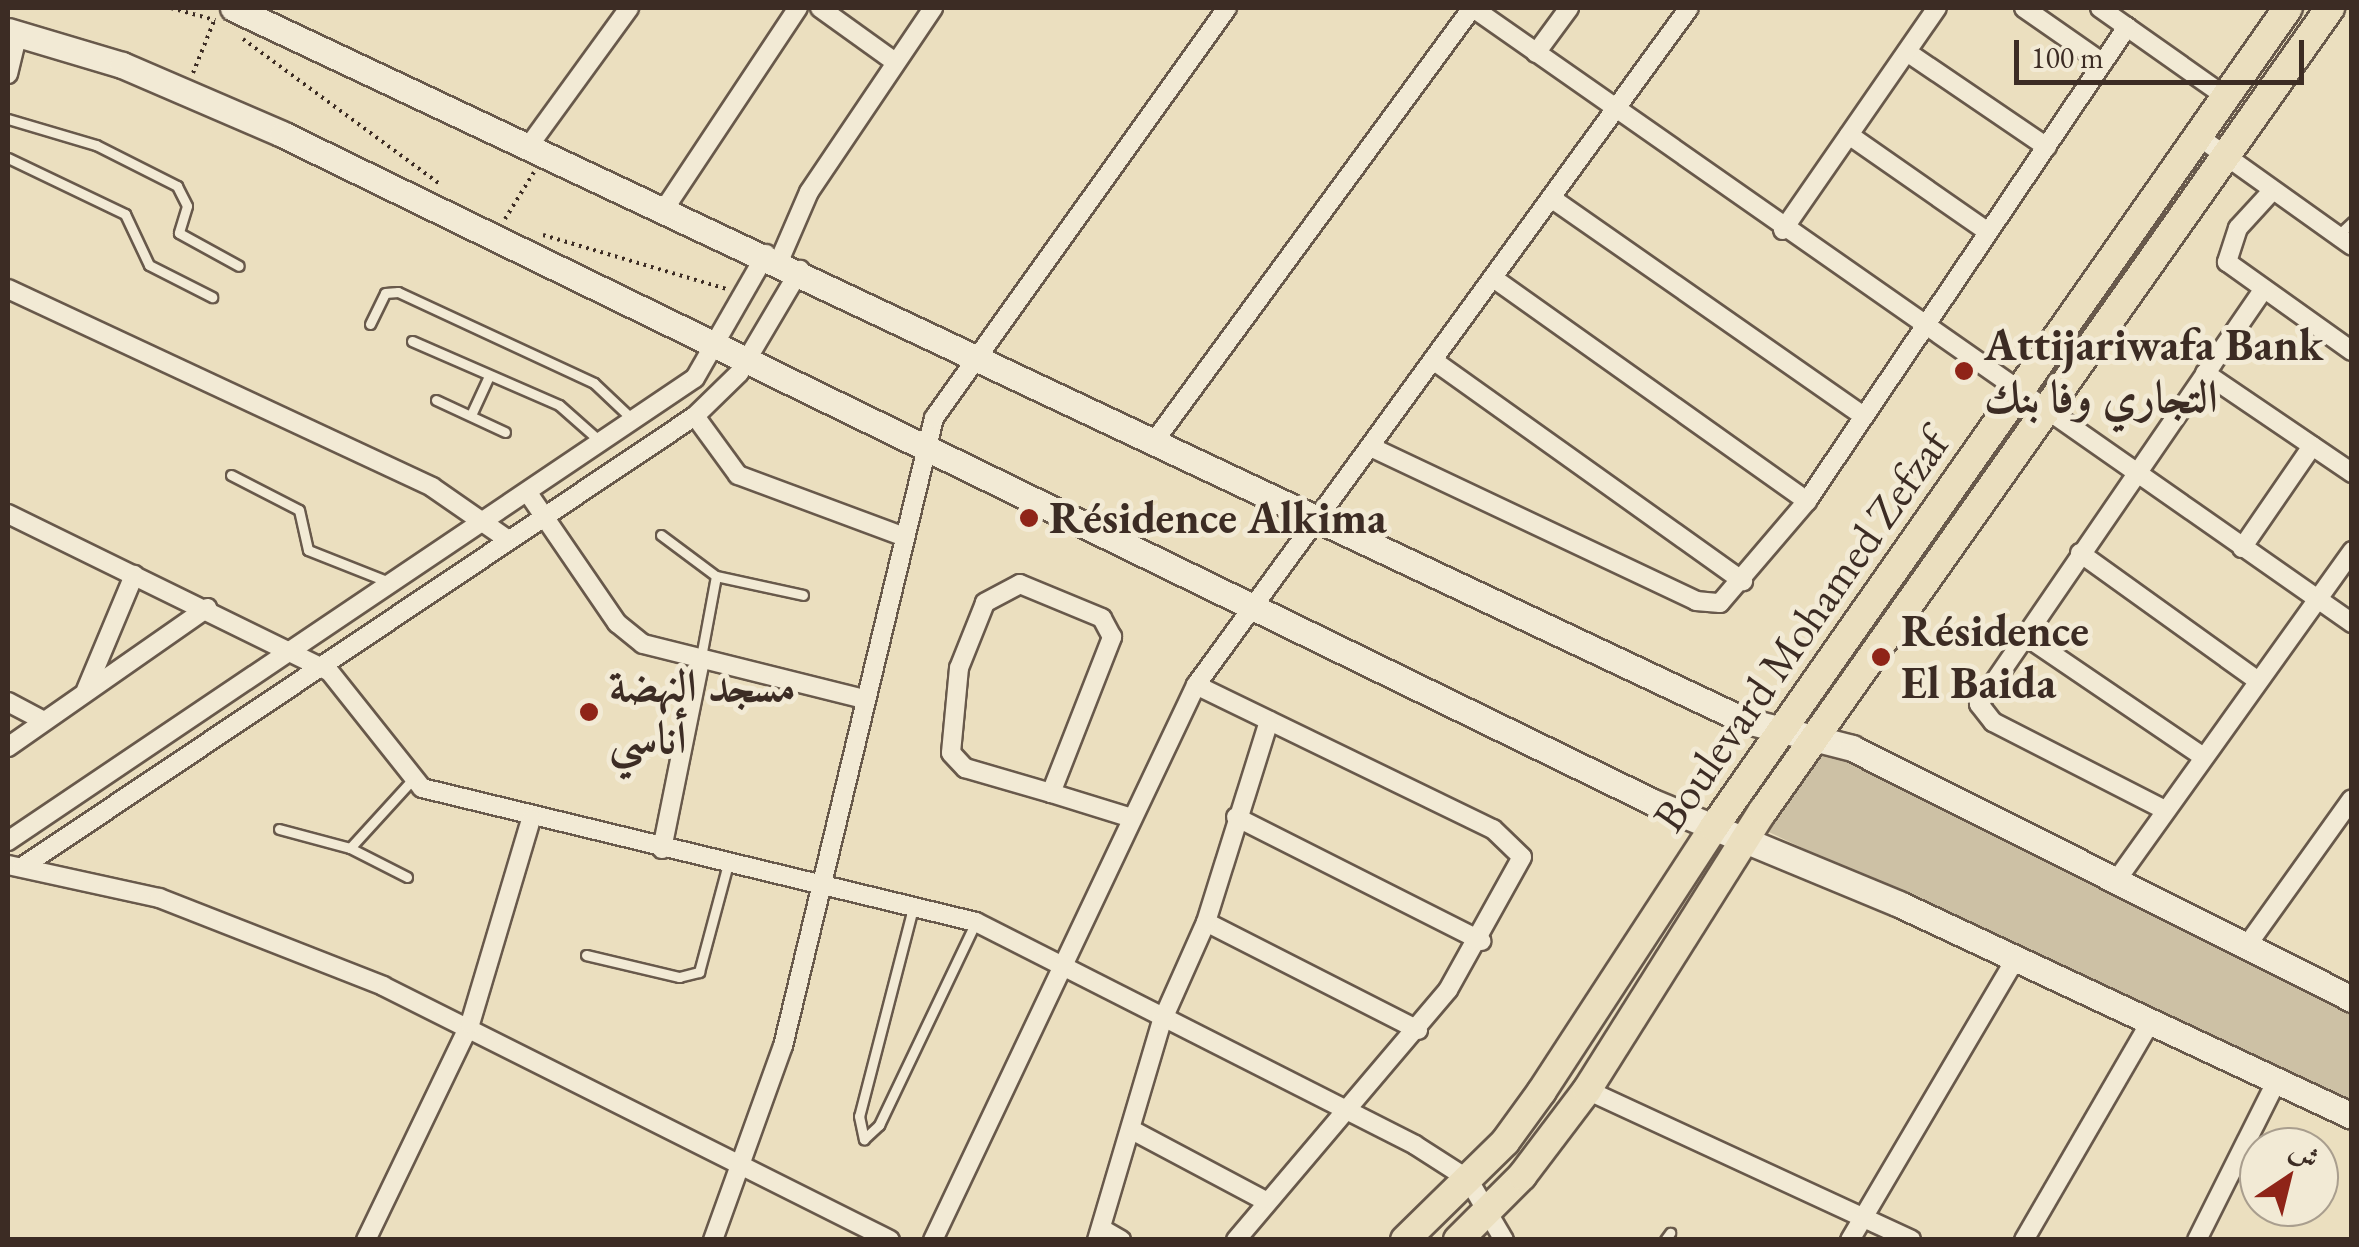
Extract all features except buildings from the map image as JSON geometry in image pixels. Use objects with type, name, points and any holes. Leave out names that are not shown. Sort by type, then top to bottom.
[{"type":"main road","name":"Boulevard Mohamed Zefzaf","points":[[1405,1240],[1468,1179],[1560,1065],[1714,827],[2288,8]]},
{"type":"main road","name":"Boulevard Mohamed Zefzaf","points":[[1458,1240],[1491,1209],[1588,1090],[1746,838],[2330,8]]},
{"type":"street","points":[[539,147],[628,8]]},
{"type":"street","points":[[664,208],[798,8]]},
{"type":"street","points":[[820,8],[891,59]]},
{"type":"street","points":[[15,866],[695,416],[746,364],[798,210],[892,72],[891,59],[934,8]]},
{"type":"street","points":[[713,1240],[747,1167],[925,442],[976,352],[1228,8]]},
{"type":"street","points":[[1156,439],[1473,8],[1784,230],[2352,623]]},
{"type":"street","points":[[1536,53],[1569,8]]},
{"type":"street","points":[[932,1240],[1196,685],[1438,363],[1689,8]]},
{"type":"street","points":[[1784,230],[1937,8]]},
{"type":"street","points":[[2024,8],[2104,63]]},
{"type":"street","points":[[2100,8],[2226,97]]},
{"type":"street","points":[[224,14],[265,13],[664,208],[1324,518],[1781,730],[1816,736],[2248,944],[2352,999]]},
{"type":"street","points":[[1375,449],[1706,604],[1743,581],[1806,501],[2127,28]]},
{"type":"street","points":[[8,74],[13,32],[185,91],[499,229],[746,364],[925,442],[1256,608],[1714,827],[2017,957],[2352,1116]]},
{"type":"street","points":[[1906,52],[2046,147]]},
{"type":"street","points":[[1849,135],[1988,232]]},
{"type":"street","points":[[2198,136],[2344,241]]},
{"type":"street","points":[[2272,191],[2227,251],[2228,262],[2352,351]]},
{"type":"street","points":[[1554,200],[1864,416]]},
{"type":"street","points":[[8,841],[634,421],[718,349],[748,294],[782,261]]},
{"type":"street","points":[[1496,280],[1806,501]]},
{"type":"street","points":[[8,289],[488,518],[507,538]]},
{"type":"street","points":[[2163,809],[1983,714],[1981,698],[2263,290]]},
{"type":"street","points":[[1438,363],[1743,581]]},
{"type":"street","points":[[2205,373],[2352,473]]},
{"type":"street","points":[[695,416],[738,475],[902,536]]},
{"type":"street","points":[[2242,548],[2312,446]]},
{"type":"street","points":[[528,493],[631,637],[700,661],[864,699]]},
{"type":"street","points":[[8,514],[320,666],[412,780],[438,796],[728,864],[915,902],[976,922],[1162,1021],[1346,1108],[1468,1179],[1491,1209],[1504,1240]]},
{"type":"street","points":[[2116,880],[2163,809],[2352,550]]},
{"type":"street","points":[[2080,554],[2258,681]]},
{"type":"street","points":[[85,692],[134,574]]},
{"type":"street","points":[[1051,794],[1112,637],[1102,618],[1020,584],[985,604],[965,652],[951,753],[965,768],[1051,794],[1132,818]]},
{"type":"street","points":[[8,747],[207,608]]},
{"type":"street","points":[[2024,634],[2202,756]]},
{"type":"street","points":[[662,849],[700,661]]},
{"type":"street","points":[[1196,685],[1516,846],[1512,884],[1482,940],[1418,1030],[1262,1199],[1236,1240]]},
{"type":"street","points":[[8,702],[44,720]]},
{"type":"street","points":[[1122,1240],[1100,1234],[1162,1021],[1206,922],[1269,721]]},
{"type":"street","points":[[2248,944],[2352,800]]},
{"type":"street","points":[[1236,817],[1482,940]]},
{"type":"street","points":[[366,1240],[470,1024],[531,819]]},
{"type":"street","points":[[15,866],[219,919],[470,1024],[890,1240]]},
{"type":"street","points":[[1206,922],[1418,1030]]},
{"type":"street","points":[[1850,1240],[1861,1215],[2017,957]]},
{"type":"street","points":[[2024,1240],[2151,1021]]},
{"type":"street","points":[[2197,1240],[2277,1080]]},
{"type":"street","points":[[1588,1090],[1911,1240]]},
{"type":"street","points":[[1132,1130],[1262,1199]]},
{"type":"lane","points":[[8,119],[96,145],[177,186],[187,206],[179,234],[239,266]]},
{"type":"lane","points":[[8,158],[125,214],[149,265],[212,297]]},
{"type":"lane","points":[[2344,241],[2352,222]]},
{"type":"lane","points":[[370,324],[385,293],[398,292],[594,384],[634,421]]},
{"type":"lane","points":[[412,341],[560,406],[601,442]]},
{"type":"lane","points":[[470,415],[488,376]]},
{"type":"lane","points":[[436,400],[505,432]]},
{"type":"lane","points":[[231,475],[299,510],[308,550],[392,583]]},
{"type":"lane","points":[[661,535],[716,576],[803,595]]},
{"type":"lane","points":[[700,661],[716,576]]},
{"type":"lane","points":[[350,848],[412,780]]},
{"type":"lane","points":[[278,829],[350,848],[408,877]]},
{"type":"lane","points":[[586,955],[679,977],[700,972],[728,864]]},
{"type":"lane","points":[[915,902],[860,1116],[864,1140],[879,1125],[976,922]]},
{"type":"path","points":[[171,8],[224,14]]},
{"type":"path","points":[[219,8],[457,194]]},
{"type":"path","points":[[185,91],[224,14]]},
{"type":"path","points":[[499,229],[539,147]]},
{"type":"path","points":[[488,211],[499,229]]},
{"type":"path","points":[[499,229],[522,227]]},
{"type":"path","points":[[540,234],[748,294]]},
{"type":"shaded area","points":[[1824,732],[2351,992],[2351,1106],[1758,827]]},
{"type":"place","name":"Attijariwafa Bank التجاري وفا بنك","points":[[1964,371]]},
{"type":"place","name":"Résidence Alkima","points":[[1029,518]]},
{"type":"place","name":"Résidence El Baida","points":[[1881,657]]},
{"type":"place","name":"مسجد النهضة أناسي","points":[[589,712]]}]
